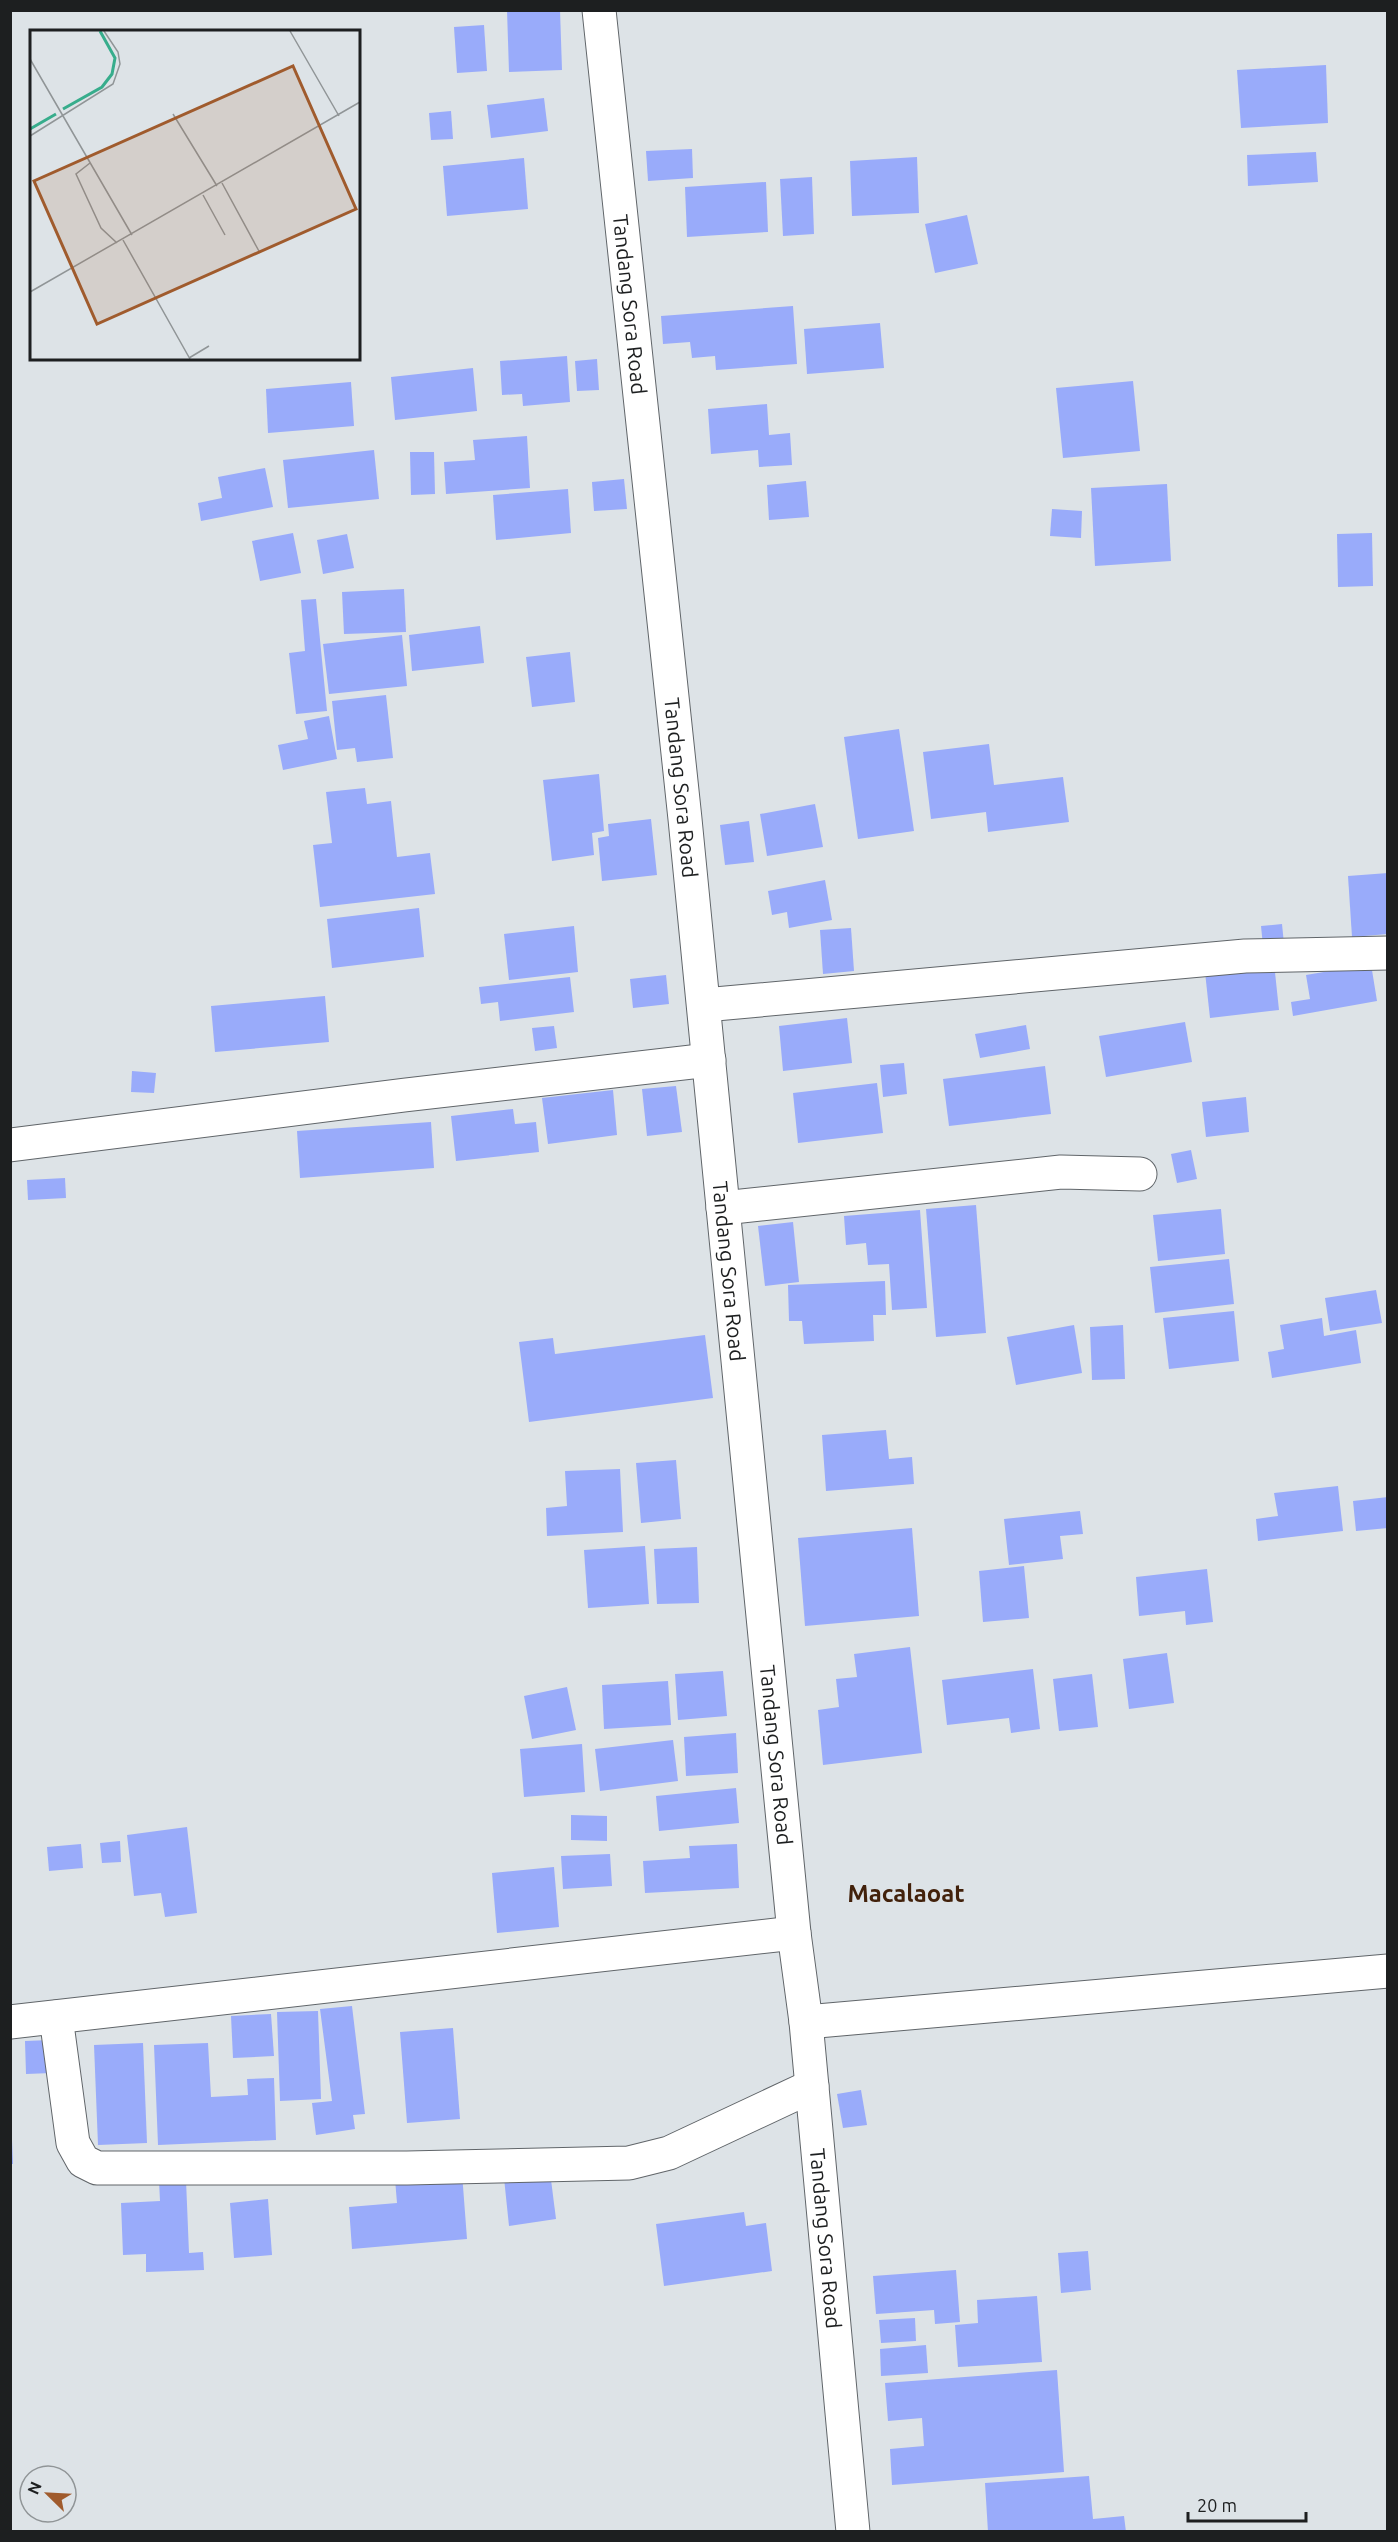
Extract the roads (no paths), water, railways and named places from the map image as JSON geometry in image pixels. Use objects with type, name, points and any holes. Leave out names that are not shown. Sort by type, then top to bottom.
[{"type":"street","name":"Tandang Sora Road","points":[[598,10],[704,1005],[794,1933],[806,2022],[853,2532]]},
{"type":"street","points":[[704,1005],[1245,956],[1388,953]]},
{"type":"street","points":[[10,1145],[405,1095],[709,1060]]},
{"type":"street","points":[[723,1208],[1061,1172],[1140,1174]]},
{"type":"street","points":[[10,2022],[794,1933]]},
{"type":"street","points":[[806,2022],[1388,1971]]},
{"type":"street","points":[[56,2017],[73,2143],[83,2161],[97,2168],[407,2168],[629,2163],[669,2153],[756,2110],[812,2086]]},
{"type":"district","name":"Macalaoat","points":[[906,1893]]}]
